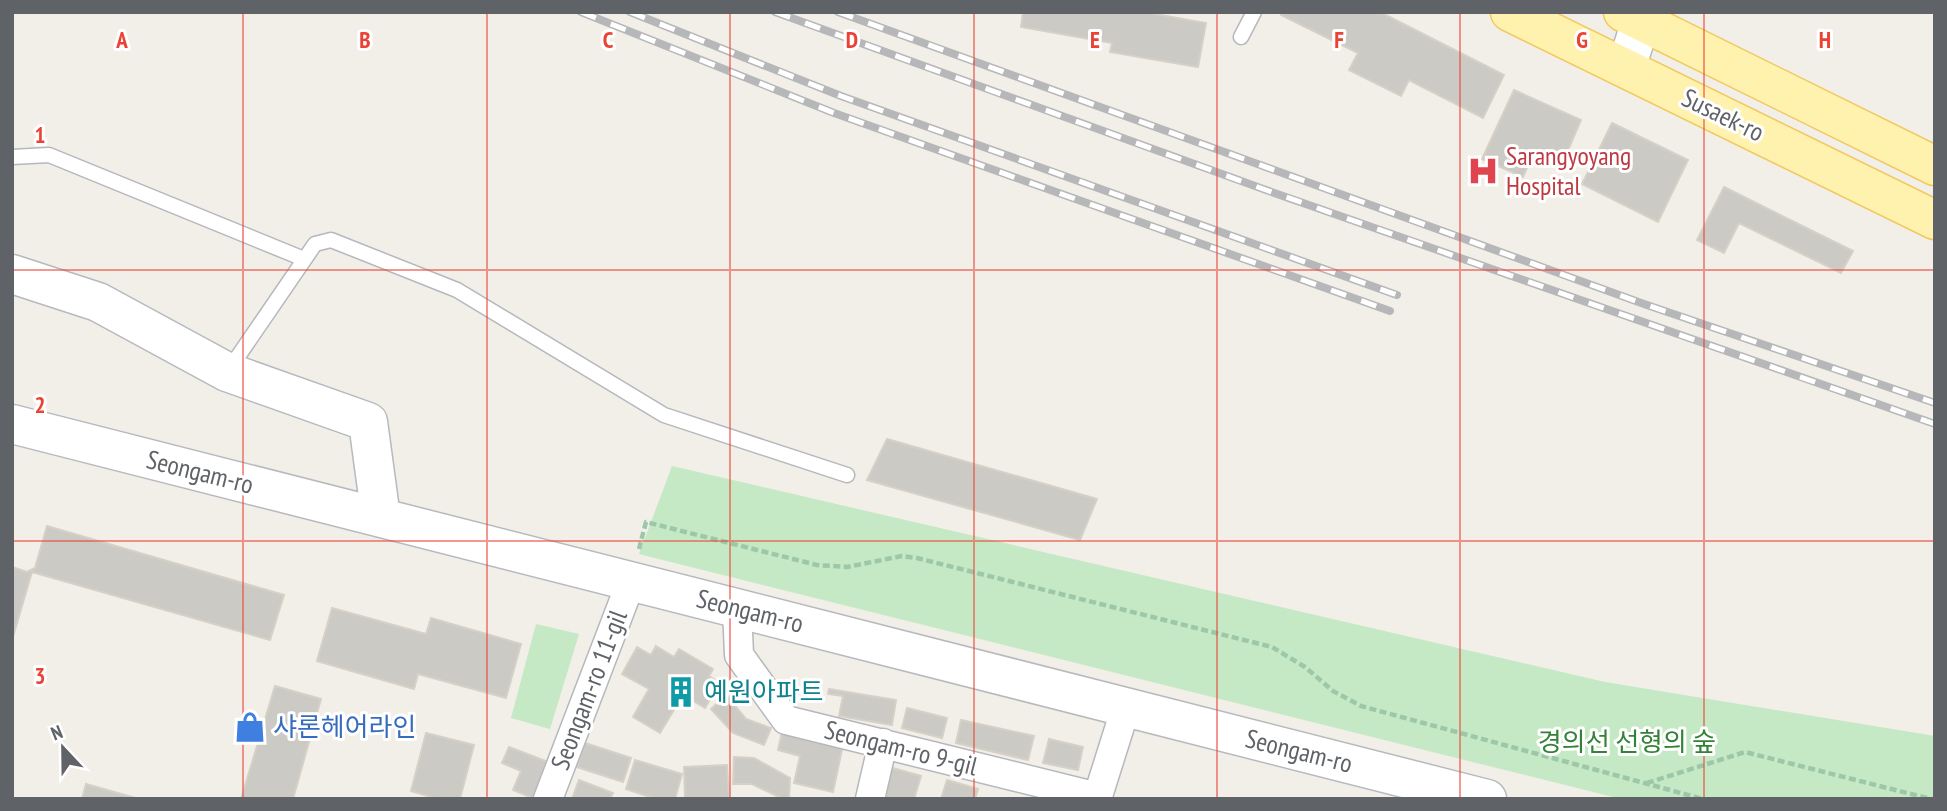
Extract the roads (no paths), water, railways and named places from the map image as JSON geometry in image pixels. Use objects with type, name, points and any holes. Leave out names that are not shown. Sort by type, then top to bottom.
[{"type":"main road","name":"Susaek-ro","points":[[1510,12],[1935,220]]},
{"type":"main road","name":"Susaek-ro","points":[[1636,15],[1935,166]]},
{"type":"main road","points":[[1626,68],[1636,15]]},
{"type":"main road","points":[[12,274],[97,302],[227,372],[368,422],[382,518]]},
{"type":"main road","name":"Seongam-ro","points":[[12,425],[1487,799]]},
{"type":"street","name":"Seongam-ro 11-gil","points":[[548,799],[631,582]]},
{"type":"street","name":"Seongam-ro 9-gil","points":[[737,608],[739,654],[786,719],[883,743],[1026,789],[1097,798],[1126,707]]},
{"type":"street","points":[[870,799],[883,743]]},
{"type":"lane","points":[[1241,37],[1254,12]]},
{"type":"lane","points":[[12,158],[49,155],[304,259]]},
{"type":"lane","points":[[227,372],[315,244],[331,240],[457,290],[664,415],[847,475]]},
{"type":"railway","points":[[581,12],[834,113],[1390,311]]},
{"type":"railway","points":[[630,12],[841,96],[1397,295]]},
{"type":"railway","points":[[775,12],[1266,190],[1935,424]]},
{"type":"railway","points":[[838,12],[1644,304],[1935,403]]},
{"type":"place","name":"Sarangyoyang Hospital","points":[[1483,171]]},
{"type":"place","name":"예원아파트","points":[[681,692]]},
{"type":"place","name":"샤론헤어라인","points":[[250,727]]},
{"type":"park label","name":"경의선 선형의 숲","points":[[1627,742]]}]
